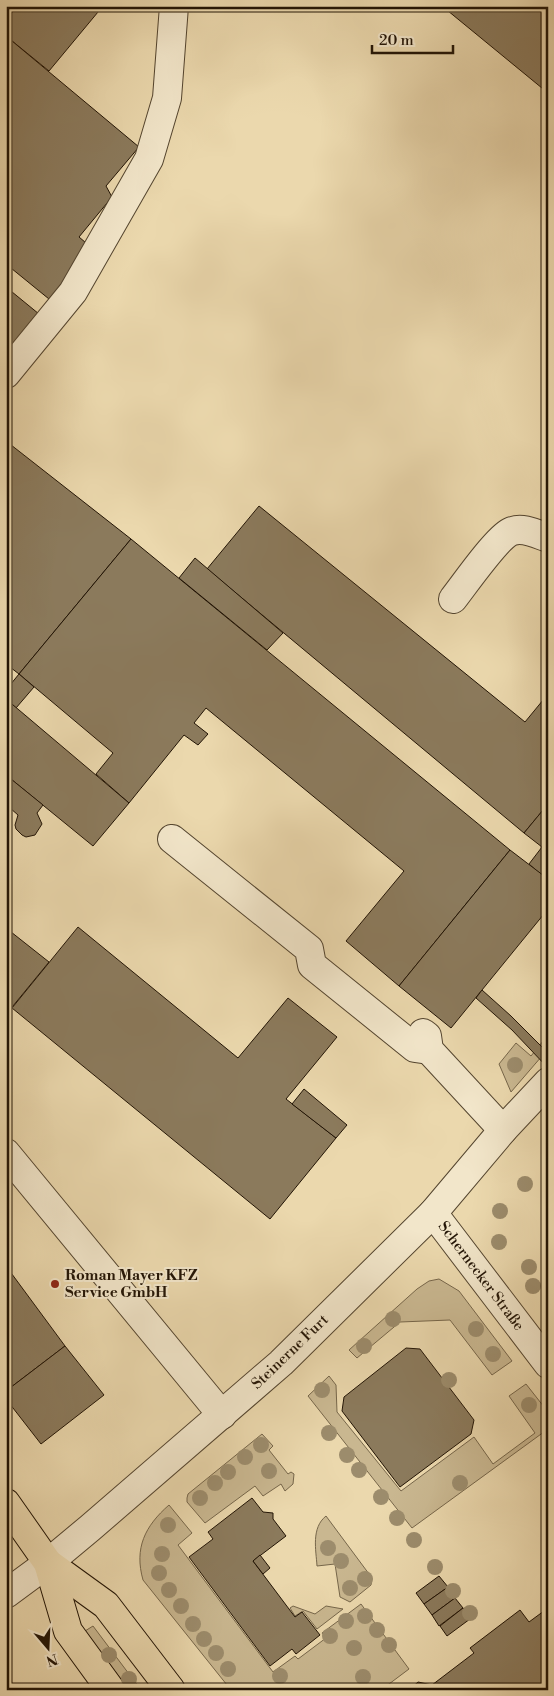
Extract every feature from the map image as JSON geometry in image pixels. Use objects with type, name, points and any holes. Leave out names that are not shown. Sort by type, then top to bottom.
[{"type":"main road","points":[[6,1504],[48,1563],[106,1605],[172,1690]]},
{"type":"main road","points":[[48,1563],[68,1632],[111,1690]]},
{"type":"street","points":[[6,374],[72,292],[149,159],[166,98],[174,6]]},
{"type":"street","points":[[453,599],[497,543],[511,532],[523,530],[548,538]]},
{"type":"street","points":[[172,838],[309,950],[312,965],[415,1048],[429,1050],[503,1130]]},
{"type":"street","name":"Steinerne Furt","points":[[6,1594],[48,1563],[281,1363],[433,1213],[503,1130],[548,1082]]},
{"type":"street","points":[[6,1153],[222,1415]]},
{"type":"street","name":"Schernecker Straße","points":[[433,1213],[548,1364]]},
{"type":"shaded area","points":[[548,1035],[548,1049],[511,1092],[499,1064],[516,1043],[531,1056]]},
{"type":"shaded area","points":[[439,1279],[459,1291],[512,1361],[492,1375],[450,1320],[400,1322],[357,1358],[349,1350],[417,1289],[429,1281]]},
{"type":"shaded area","points":[[329,1376],[336,1385],[337,1412],[401,1491],[474,1437],[493,1464],[535,1433],[509,1396],[526,1384],[548,1412],[548,1429],[412,1528],[308,1396]]},
{"type":"shaded area","points":[[262,1434],[273,1446],[269,1450],[288,1474],[291,1472],[294,1474],[293,1484],[285,1491],[281,1484],[263,1496],[255,1486],[205,1523],[187,1502],[188,1494]]},
{"type":"shaded area","points":[[169,1505],[192,1533],[178,1545],[273,1672],[295,1656],[298,1659],[326,1638],[322,1633],[361,1604],[409,1669],[381,1690],[231,1690],[143,1580],[140,1558],[144,1538],[154,1521]]},
{"type":"shaded area","points":[[326,1516],[372,1578],[371,1585],[350,1602],[340,1597],[335,1564],[317,1566],[316,1533],[321,1521]]},
{"type":"shaded area","points":[[293,1606],[315,1614],[326,1606],[343,1609],[317,1629],[303,1611],[295,1616],[290,1608]]},
{"type":"shaded area","points":[[93,1626],[141,1690],[129,1690],[85,1631]]},
{"type":"building","points":[[6,6],[103,6],[49,71],[6,36]]},
{"type":"building","points":[[442,6],[548,6],[548,93]]},
{"type":"building","points":[[6,36],[139,147],[106,186],[112,197],[79,237],[92,248],[49,299],[6,264]]},
{"type":"building","points":[[6,287],[39,314],[6,353]]},
{"type":"building","points":[[6,441],[131,539],[19,674],[6,664]]},
{"type":"building","points":[[259,506],[525,722],[548,694],[548,804],[524,833],[207,569]]},
{"type":"building","points":[[131,539],[510,850],[399,986],[346,941],[404,871],[206,708],[194,723],[208,734],[198,745],[184,735],[129,803],[96,774],[113,753],[19,674]]},
{"type":"building","points":[[195,558],[283,633],[267,650],[179,578]]},
{"type":"building","points":[[19,674],[34,687],[16,708],[6,699],[6,690]]},
{"type":"building","points":[[6,699],[129,803],[93,846],[6,775]]},
{"type":"building","points":[[6,775],[43,805],[37,813],[42,824],[35,835],[26,837],[22,835],[15,825],[18,815],[10,808],[6,813]]},
{"type":"building","points":[[548,804],[548,875],[545,878],[529,864],[542,847],[524,833]]},
{"type":"building","points":[[510,850],[548,879],[548,909],[451,1028],[399,986]]},
{"type":"building","points":[[78,927],[238,1058],[288,998],[337,1037],[286,1099],[336,1138],[270,1219],[12,1008]]},
{"type":"building","points":[[6,928],[49,962],[8,1012],[6,1010]]},
{"type":"building","points":[[482,990],[548,1053],[548,1068],[512,1030],[476,998]]},
{"type":"building","points":[[304,1089],[347,1125],[336,1138],[292,1104]]},
{"type":"building","points":[[6,1266],[65,1346],[6,1391]]},
{"type":"building","points":[[65,1346],[104,1395],[41,1444],[6,1399],[6,1391]]},
{"type":"building","points":[[406,1348],[420,1349],[474,1420],[471,1434],[400,1487],[342,1411],[344,1397]]},
{"type":"building","points":[[252,1498],[263,1512],[273,1513],[273,1519],[286,1536],[253,1561],[295,1617],[302,1612],[320,1635],[296,1654],[292,1649],[270,1666],[189,1557],[213,1539],[208,1532]]},
{"type":"building","points":[[260,1555],[270,1568],[263,1574],[253,1561]]},
{"type":"building","points":[[439,1576],[448,1587],[424,1604],[416,1593]]},
{"type":"building","points":[[448,1587],[455,1598],[432,1615],[424,1604]]},
{"type":"building","points":[[455,1598],[463,1608],[439,1626],[432,1615]]},
{"type":"building","points":[[463,1608],[470,1619],[447,1636],[440,1626]]},
{"type":"building","points":[[548,1608],[548,1690],[409,1690],[418,1682],[432,1685],[474,1653],[470,1648],[520,1610],[529,1622]]},
{"type":"place","name":"Roman Mayer KFZ Service GmbH","points":[[55,1284]]}]
